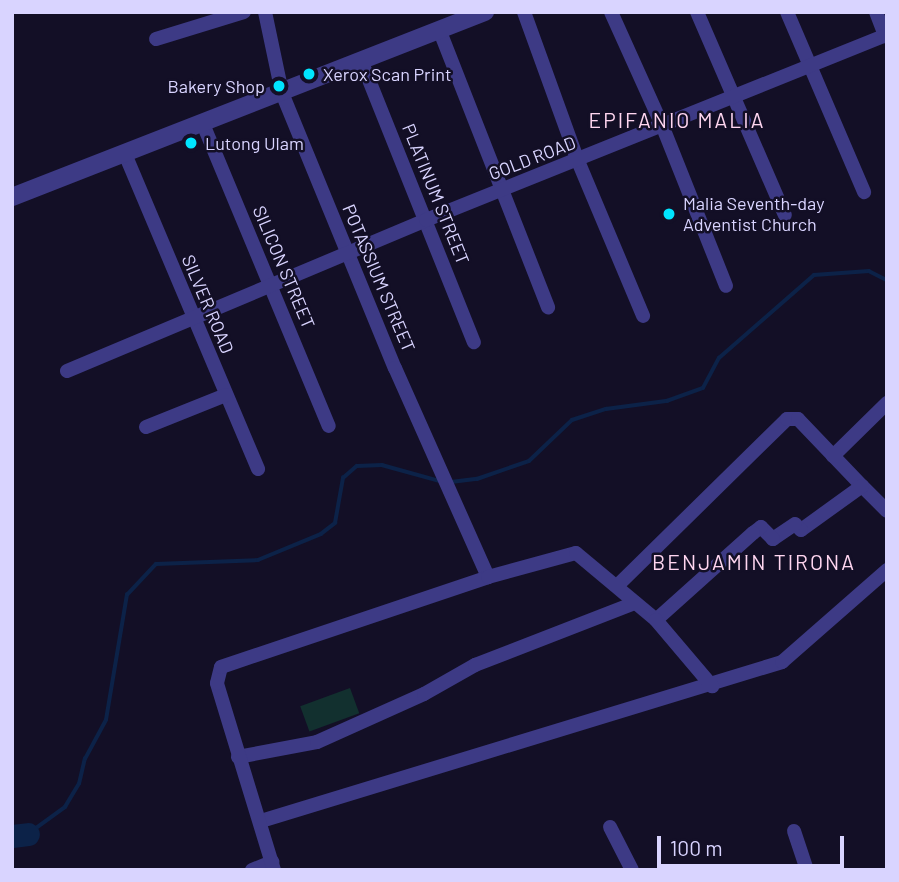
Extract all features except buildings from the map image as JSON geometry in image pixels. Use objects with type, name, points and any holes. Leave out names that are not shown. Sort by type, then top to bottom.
[{"type":"street","points":[[156,39],[244,12]]},
{"type":"street","name":"POTASSIUM STREET","points":[[265,12],[282,93],[347,253],[488,577]]},
{"type":"street","points":[[12,197],[485,12]]},
{"type":"street","points":[[524,12],[578,161],[643,316]]},
{"type":"street","points":[[611,12],[662,125],[726,286]]},
{"type":"street","points":[[698,12],[731,96],[785,215]]},
{"type":"street","points":[[787,12],[807,66],[864,192]]},
{"type":"street","points":[[876,12],[886,35]]},
{"type":"street","points":[[439,29],[548,307]]},
{"type":"street","name":"GOLD ROAD","points":[[68,370],[426,220],[886,35]]},
{"type":"street","name":"PLATINUM STREET","points":[[361,60],[474,342]]},
{"type":"street","name":"SILICON STREET","points":[[203,124],[329,426]]},
{"type":"street","name":"SILVER ROAD","points":[[125,154],[192,319],[258,469]]},
{"type":"street","points":[[146,427],[226,395]]},
{"type":"street","points":[[833,456],[887,403]]},
{"type":"street","points":[[618,585],[787,419],[798,419],[887,511]]},
{"type":"street","points":[[656,620],[761,527],[773,539],[795,524],[801,530],[862,486]]},
{"type":"street","points":[[252,870],[273,866],[217,683],[221,667],[488,577],[576,553],[618,585],[656,620],[712,686]]},
{"type":"street","points":[[261,821],[712,686],[782,662],[887,570]]},
{"type":"street","points":[[238,757],[317,742],[424,694],[475,665],[635,603]]},
{"type":"street","points":[[611,827],[632,870]]},
{"type":"street","points":[[794,831],[807,870]]},
{"type":"green space","points":[[350,688],[359,713],[309,731],[300,706]]},
{"type":"waterway","points":[[451,482],[477,479],[529,461],[572,420],[606,409],[667,401],[703,388],[719,358],[814,275],[869,271],[887,280]]},
{"type":"waterway","points":[[28,834],[65,807],[79,784],[85,759],[106,720],[127,595],[156,564],[258,560],[321,534],[335,523],[343,478],[357,466],[382,465],[440,481]]},
{"type":"waterway","points":[[12,836],[28,834]]},
{"type":"place","name":"Xerox Scan Print","points":[[309,74]]},
{"type":"place","name":"Bakery Shop","points":[[279,86]]},
{"type":"place","name":"Lutong Ulam","points":[[191,143]]},
{"type":"place","name":"Malia Seventh-day Adventist Church","points":[[669,214]]},
{"type":"district","name":"EPIFANIO MALIA","points":[[677,120]]},
{"type":"district","name":"BENJAMIN TIRONA","points":[[754,562]]}]
